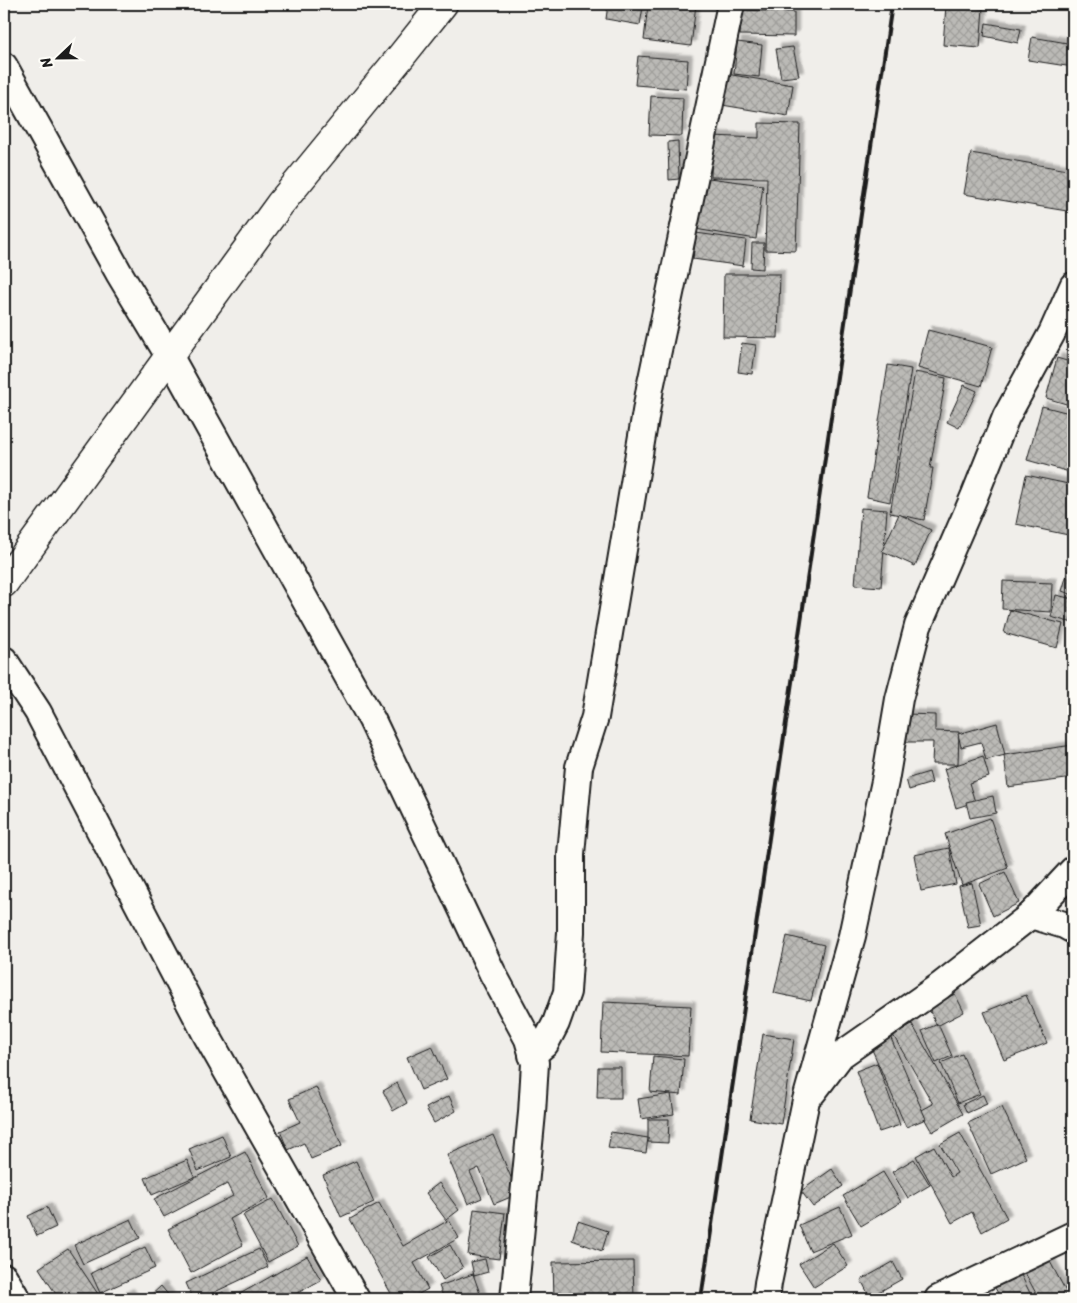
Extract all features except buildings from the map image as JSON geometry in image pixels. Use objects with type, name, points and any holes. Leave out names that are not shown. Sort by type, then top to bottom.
[{"type":"street","points":[[4,583],[280,204],[443,4]]},
{"type":"street","points":[[532,1055],[545,1044],[556,1024],[567,992],[571,932],[571,854],[579,767],[595,717],[650,388],[731,4]]},
{"type":"street","points":[[4,66],[118,273],[174,366],[372,720],[492,972],[528,1039],[535,1063],[514,1299]]},
{"type":"street","points":[[766,1299],[806,1100],[852,936],[885,781],[898,706],[918,626],[974,497],[1006,417],[1052,333],[1073,286]]},
{"type":"street","points":[[4,660],[38,712],[207,1036],[356,1299]]},
{"type":"street","points":[[806,1100],[841,1056],[940,986],[1031,915],[1073,870]]},
{"type":"street","points":[[1031,915],[1064,925],[1073,930]]},
{"type":"street","points":[[938,1299],[1073,1235]]},
{"type":"street","points":[[4,1277],[17,1299]]},
{"type":"railway","points":[[701,1299],[892,4]]}]
